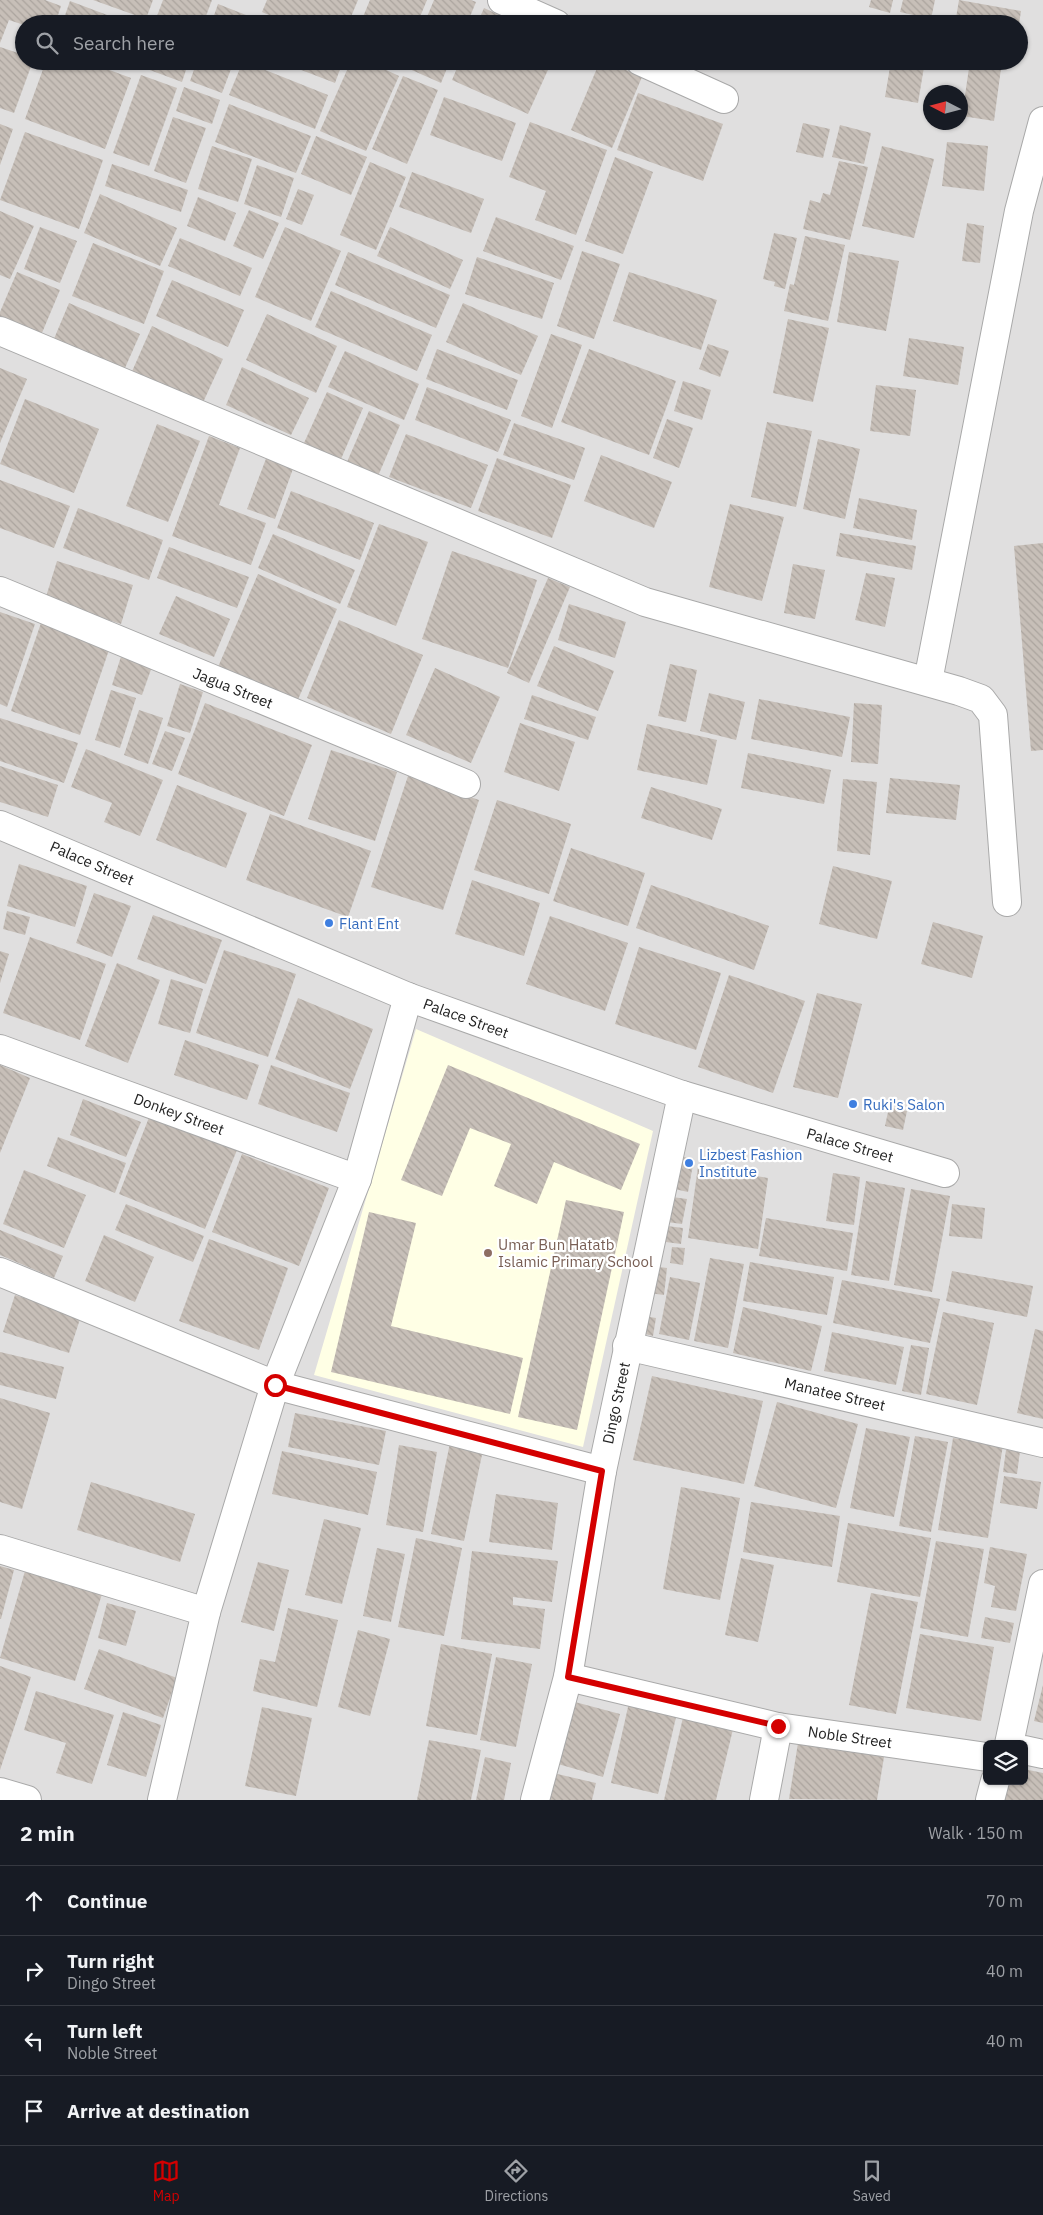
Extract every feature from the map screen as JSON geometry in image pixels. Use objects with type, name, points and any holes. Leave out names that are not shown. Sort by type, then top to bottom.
[{"type":"street","points":[[502,0],[536,15]]},
{"type":"street","points":[[660,70],[724,98]]},
{"type":"street","points":[[928,681],[1019,211],[1043,121]]},
{"type":"street","points":[[0,331],[644,602],[928,681],[981,699],[993,715],[1007,902]]},
{"type":"street","name":"Jagua Street","points":[[0,591],[466,784]]},
{"type":"street","name":"Palace Street","points":[[0,825],[408,997],[682,1095],[946,1173]]},
{"type":"street","points":[[162,1800],[206,1612],[275,1385],[358,1180],[408,997]]},
{"type":"street","name":"Donkey Street","points":[[0,1049],[358,1180]]},
{"type":"street","name":"Dingo Street","points":[[535,1800],[568,1677],[602,1471],[682,1095]]},
{"type":"street","points":[[0,1272],[275,1385],[602,1471]]},
{"type":"street","name":"Manatee Street","points":[[628,1346],[1043,1442]]},
{"type":"street","points":[[0,1549],[206,1612]]},
{"type":"street","points":[[1011,1740],[1043,1584]]},
{"type":"street","name":"Noble Street","points":[[568,1677],[778,1726],[983,1757]]},
{"type":"street","points":[[764,1800],[778,1726]]},
{"type":"street","points":[[1028,1751],[1043,1754]]},
{"type":"street","points":[[990,1800],[994,1785]]},
{"type":"street","points":[[0,1792],[27,1800]]},
{"type":"shaded area","points":[[0,0],[1043,0],[1043,1800],[0,1800]]},
{"type":"shaded area","name":"Umar Bun Hatatb Islamic Primary School","points":[[416,1029],[653,1131],[583,1447],[314,1375]]},
{"type":"building","points":[[0,0],[45,0],[61,6],[58,15],[15,15],[15,22],[9,20],[0,43]]},
{"type":"building","points":[[93,0],[153,0],[147,15],[135,15]]},
{"type":"building","points":[[163,0],[212,0],[206,15],[157,15]]},
{"type":"building","points":[[267,0],[358,0],[352,15],[269,15],[262,12]]},
{"type":"building","points":[[370,0],[427,0],[421,15],[364,15]]},
{"type":"building","points":[[434,0],[471,0],[476,2],[471,15],[428,15]]},
{"type":"building","points":[[871,0],[893,0],[890,13],[869,7]]},
{"type":"building","points":[[903,0],[935,0],[932,15],[913,15],[900,12]]},
{"type":"building","points":[[959,0],[1021,11],[1020,15],[956,15]]},
{"type":"building","points":[[70,1],[107,15],[65,15]]},
{"type":"building","points":[[218,4],[246,15],[214,15]]},
{"type":"building","points":[[484,8],[499,15],[481,15]]},
{"type":"building","points":[[0,47],[15,52],[15,70],[30,70],[14,113],[0,108]]},
{"type":"building","points":[[43,70],[109,70],[131,78],[105,149],[25,119]]},
{"type":"building","points":[[150,70],[186,70],[182,82]]},
{"type":"building","points":[[194,70],[231,70],[222,93],[190,81]]},
{"type":"building","points":[[239,70],[266,70],[328,95],[315,129],[229,95]]},
{"type":"building","points":[[301,70],[340,70],[335,83]]},
{"type":"building","points":[[347,70],[386,70],[399,76],[366,151],[320,131]]},
{"type":"building","points":[[412,70],[446,70],[441,83]]},
{"type":"building","points":[[456,70],[548,70],[528,114],[452,80]]},
{"type":"building","points":[[596,70],[626,70],[642,77],[612,148],[571,130]]},
{"type":"building","points":[[890,70],[924,70],[918,103],[885,97]]},
{"type":"building","points":[[969,70],[1001,70],[994,121],[968,117],[967,85]]},
{"type":"building","points":[[141,75],[177,88],[149,166],[113,153]]},
{"type":"building","points":[[403,76],[438,90],[407,164],[372,149]]},
{"type":"building","points":[[184,87],[220,100],[212,124],[176,111]]},
{"type":"building","points":[[638,93],[723,124],[703,181],[617,150]]},
{"type":"building","points":[[444,97],[516,123],[502,161],[430,135]]},
{"type":"building","points":[[229,104],[311,136],[296,173],[215,142]]},
{"type":"building","points":[[173,117],[206,128],[186,183],[154,171]]},
{"type":"building","points":[[530,122],[607,150],[576,235],[535,220],[546,191],[509,177]]},
{"type":"building","points":[[803,123],[830,129],[823,158],[796,152]]},
{"type":"building","points":[[0,124],[13,129],[0,165]]},
{"type":"building","points":[[840,125],[871,133],[864,164],[832,157]]},
{"type":"building","points":[[25,132],[103,160],[79,229],[0,200]]},
{"type":"building","points":[[316,136],[367,157],[351,195],[301,174]]},
{"type":"building","points":[[947,142],[988,146],[984,191],[942,186]]},
{"type":"building","points":[[212,146],[252,159],[238,202],[198,189]]},
{"type":"building","points":[[882,146],[934,159],[914,238],[862,226]]},
{"type":"building","points":[[615,157],[653,172],[623,254],[585,241]]},
{"type":"building","points":[[839,161],[868,167],[850,240],[803,229],[810,200],[820,203],[823,193],[830,195]]},
{"type":"building","points":[[370,162],[406,177],[376,250],[340,235]]},
{"type":"building","points":[[112,164],[188,190],[181,212],[105,186]]},
{"type":"building","points":[[257,165],[294,178],[281,217],[244,204]]},
{"type":"building","points":[[412,172],[484,199],[471,233],[399,207]]},
{"type":"building","points":[[298,189],[314,195],[302,225],[286,219]]},
{"type":"building","points":[[100,194],[177,228],[160,266],[84,233]]},
{"type":"building","points":[[198,197],[236,213],[225,241],[187,226]]},
{"type":"building","points":[[249,210],[279,223],[263,259],[233,246]]},
{"type":"building","points":[[0,211],[34,226],[10,279],[0,275]]},
{"type":"building","points":[[496,217],[574,246],[561,280],[483,251]]},
{"type":"building","points":[[967,223],[984,226],[980,263],[962,261]]},
{"type":"building","points":[[40,227],[77,241],[60,283],[24,269]]},
{"type":"building","points":[[285,227],[341,251],[311,321],[255,297]]},
{"type":"building","points":[[390,227],[463,260],[450,289],[377,256]]},
{"type":"building","points":[[774,233],[797,238],[785,289],[774,286],[775,282],[763,279]]},
{"type":"building","points":[[805,236],[845,245],[828,321],[784,311],[790,284],[794,285]]},
{"type":"building","points":[[180,238],[252,268],[240,296],[168,266]]},
{"type":"building","points":[[93,243],[164,271],[144,324],[72,296]]},
{"type":"building","points":[[582,251],[620,264],[594,339],[557,326]]},
{"type":"building","points":[[348,252],[450,295],[436,328],[335,285]]},
{"type":"building","points":[[849,252],[899,261],[886,331],[837,322]]},
{"type":"building","points":[[477,257],[554,283],[542,319],[465,294]]},
{"type":"building","points":[[17,272],[60,290],[39,340],[0,322],[0,312]]},
{"type":"building","points":[[629,272],[717,300],[701,350],[613,321]]},
{"type":"building","points":[[172,280],[244,310],[228,347],[156,316]]},
{"type":"building","points":[[331,291],[432,335],[417,371],[315,327]]},
{"type":"building","points":[[69,303],[140,334],[121,377],[51,346]]},
{"type":"building","points":[[463,303],[538,336],[521,375],[446,342]]},
{"type":"building","points":[[267,314],[337,346],[316,393],[246,360]]},
{"type":"building","points":[[788,319],[829,328],[813,402],[773,393]]},
{"type":"building","points":[[152,326],[223,359],[200,409],[130,376]]},
{"type":"building","points":[[551,334],[582,345],[552,428],[521,416]]},
{"type":"building","points":[[909,338],[964,347],[958,385],[903,376]]},
{"type":"building","points":[[708,344],[729,351],[720,377],[699,369]]},
{"type":"building","points":[[437,349],[518,380],[507,410],[426,379]]},
{"type":"building","points":[[589,349],[676,381],[649,455],[561,422]]},
{"type":"building","points":[[345,351],[419,384],[404,420],[328,387]]},
{"type":"building","points":[[242,367],[309,398],[291,435],[226,405]]},
{"type":"building","points":[[0,368],[27,379],[0,443]]},
{"type":"building","points":[[683,381],[711,390],[702,420],[674,411]]},
{"type":"building","points":[[876,385],[916,390],[910,436],[870,431]]},
{"type":"building","points":[[427,387],[511,420],[498,452],[415,420]]},
{"type":"building","points":[[327,392],[363,408],[341,459],[304,443]]},
{"type":"building","points":[[25,399],[99,429],[74,493],[0,464]]},
{"type":"building","points":[[369,411],[400,425],[378,476],[347,462]]},
{"type":"building","points":[[667,419],[693,428],[679,468],[653,458]]},
{"type":"building","points":[[767,422],[812,431],[796,507],[751,497]]},
{"type":"building","points":[[514,423],[585,448],[574,480],[503,455]]},
{"type":"building","points":[[157,424],[200,441],[168,522],[126,506]]},
{"type":"building","points":[[406,434],[488,465],[471,508],[389,477]]},
{"type":"building","points":[[209,436],[240,448],[219,505],[266,523],[251,565],[172,536]]},
{"type":"building","points":[[818,439],[860,449],[845,519],[803,509]]},
{"type":"building","points":[[601,455],[672,482],[654,528],[584,501]]},
{"type":"building","points":[[267,456],[294,466],[275,519],[247,509]]},
{"type":"building","points":[[497,458],[571,485],[552,538],[478,511]]},
{"type":"building","points":[[0,480],[70,506],[54,548],[0,528]]},
{"type":"building","points":[[291,491],[374,523],[360,560],[277,528]]},
{"type":"building","points":[[859,498],[917,510],[912,540],[853,528]]},
{"type":"building","points":[[730,504],[784,517],[762,601],[709,587]]},
{"type":"building","points":[[78,508],[163,540],[149,580],[63,548]]},
{"type":"building","points":[[379,524],[428,542],[396,626],[347,607]]},
{"type":"building","points":[[840,533],[916,546],[912,570],[836,556]]},
{"type":"building","points":[[273,534],[355,570],[340,604],[258,568]]},
{"type":"building","points":[[1043,543],[1043,750],[1031,751],[1014,546]]},
{"type":"building","points":[[169,547],[249,577],[237,608],[157,578]]},
{"type":"building","points":[[452,551],[537,580],[508,668],[422,639]]},
{"type":"building","points":[[57,561],[133,585],[121,624],[45,600]]},
{"type":"building","points":[[793,564],[825,570],[815,619],[784,613]]},
{"type":"building","points":[[866,573],[895,578],[885,627],[855,620]]},
{"type":"building","points":[[258,574],[337,609],[297,702],[218,667]]},
{"type":"building","points":[[548,578],[570,587],[529,683],[507,673]]},
{"type":"building","points":[[176,596],[230,619],[214,657],[159,634]]},
{"type":"building","points":[[569,604],[626,622],[615,658],[558,640]]},
{"type":"building","points":[[0,612],[35,624],[7,707],[0,704]]},
{"type":"building","points":[[339,620],[423,655],[391,734],[307,698]]},
{"type":"building","points":[[41,623],[110,647],[80,735],[11,711]]},
{"type":"building","points":[[554,646],[614,671],[598,711],[537,686]]},
{"type":"building","points":[[123,650],[154,661],[142,695],[112,685]]},
{"type":"building","points":[[670,664],[697,670],[686,722],[658,716]]},
{"type":"building","points":[[435,668],[500,697],[471,763],[406,735]]},
{"type":"building","points":[[180,684],[203,692],[190,733],[167,726]]},
{"type":"building","points":[[111,690],[136,698],[120,748],[95,740]]},
{"type":"building","points":[[709,693],[745,702],[736,740],[700,731]]},
{"type":"building","points":[[532,695],[596,717],[588,740],[524,719]]},
{"type":"building","points":[[759,699],[850,717],[842,757],[751,739]]},
{"type":"building","points":[[205,703],[312,745],[284,816],[178,774]]},
{"type":"building","points":[[854,703],[882,705],[878,764],[851,762]]},
{"type":"building","points":[[139,710],[163,718],[148,764],[124,755]]},
{"type":"building","points":[[0,718],[78,743],[64,783],[0,761]]},
{"type":"building","points":[[520,723],[575,742],[559,791],[504,772]]},
{"type":"building","points":[[647,724],[717,740],[707,785],[637,770]]},
{"type":"building","points":[[165,731],[185,738],[172,771],[152,764]]},
{"type":"building","points":[[86,749],[163,780],[140,836],[104,822],[112,803],[71,787]]},
{"type":"building","points":[[331,750],[397,772],[375,841],[308,819]]},
{"type":"building","points":[[748,753],[831,770],[824,804],[741,788]]},
{"type":"building","points":[[0,766],[58,785],[48,817],[0,802]]},
{"type":"building","points":[[408,776],[479,800],[443,910],[371,887]]},
{"type":"building","points":[[890,778],[960,785],[956,820],[886,813]]},
{"type":"building","points":[[843,779],[877,782],[870,855],[837,851]]},
{"type":"building","points":[[177,785],[247,813],[226,868],[156,840]]},
{"type":"building","points":[[651,787],[722,809],[712,840],[641,818]]},
{"type":"building","points":[[497,800],[571,824],[549,894],[474,870]]},
{"type":"building","points":[[270,814],[371,851],[348,917],[246,880]]},
{"type":"building","points":[[571,848],[645,873],[628,926],[553,901]]},
{"type":"building","points":[[19,864],[87,886],[75,927],[7,906]]},
{"type":"building","points":[[833,866],[892,881],[877,939],[819,924]]},
{"type":"building","points":[[472,880],[540,903],[524,956],[455,934]]},
{"type":"building","points":[[651,885],[769,926],[754,970],[636,928]]},
{"type":"building","points":[[94,893],[131,906],[112,957],[76,943]]},
{"type":"building","points":[[7,911],[30,917],[25,935],[3,929]]},
{"type":"building","points":[[153,915],[222,940],[206,984],[137,959]]},
{"type":"building","points":[[550,916],[628,943],[605,1011],[526,984]]},
{"type":"building","points":[[933,922],[983,936],[972,978],[921,964]]},
{"type":"building","points":[[30,937],[106,964],[80,1040],[3,1013]]},
{"type":"building","points":[[639,947],[721,973],[696,1050],[615,1024]]},
{"type":"building","points":[[224,950],[296,974],[268,1057],[196,1033]]},
{"type":"building","points":[[0,951],[9,954],[0,983]]},
{"type":"building","points":[[117,963],[160,980],[128,1063],[85,1046]]},
{"type":"building","points":[[729,975],[805,1001],[773,1093],[698,1067]]},
{"type":"building","points":[[171,979],[203,989],[190,1033],[158,1024]]},
{"type":"building","points":[[817,993],[862,1004],[838,1098],[793,1087]]},
{"type":"building","points":[[298,998],[373,1029],[350,1089],[275,1059]]},
{"type":"building","points":[[185,1040],[259,1065],[247,1100],[174,1075]]},
{"type":"building","points":[[0,1065],[30,1078],[0,1153]]},
{"type":"building","points":[[271,1065],[350,1093],[337,1132],[258,1104]]},
{"type":"building","points":[[448,1065],[640,1144],[621,1190],[554,1162],[537,1204],[494,1186],[511,1144],[470,1128],[442,1196],[401,1180]]},
{"type":"building","points":[[83,1099],[141,1122],[126,1157],[70,1135]]},
{"type":"building","points":[[889,1107],[907,1111],[903,1130],[885,1126]]},
{"type":"building","points":[[150,1115],[237,1150],[205,1229],[119,1194]]},
{"type":"building","points":[[58,1137],[126,1163],[115,1193],[47,1166]]},
{"type":"building","points":[[242,1154],[329,1188],[299,1266],[212,1232]]},
{"type":"building","points":[[676,1156],[694,1159],[688,1192],[670,1188]]},
{"type":"building","points":[[698,1167],[768,1178],[758,1249],[688,1238]]},
{"type":"building","points":[[24,1170],[86,1195],[64,1248],[3,1224]]},
{"type":"building","points":[[833,1173],[860,1177],[854,1225],[826,1221]]},
{"type":"building","points":[[866,1181],[905,1188],[889,1281],[851,1275]]},
{"type":"building","points":[[911,1189],[950,1196],[932,1292],[894,1285]]},
{"type":"building","points":[[672,1197],[687,1199],[682,1224],[667,1222]]},
{"type":"building","points":[[566,1200],[624,1212],[577,1430],[518,1417]]},
{"type":"building","points":[[126,1204],[204,1236],[193,1262],[115,1230]]},
{"type":"building","points":[[952,1204],[985,1208],[982,1239],[949,1236]]},
{"type":"building","points":[[369,1212],[416,1223],[391,1326],[523,1358],[510,1414],[331,1372]]},
{"type":"building","points":[[766,1218],[853,1233],[847,1271],[759,1256]]},
{"type":"building","points":[[659,1225],[683,1228],[681,1244],[658,1241]]},
{"type":"building","points":[[0,1230],[63,1256],[54,1278],[0,1255]]},
{"type":"building","points":[[104,1235],[154,1257],[135,1302],[85,1281]]},
{"type":"building","points":[[209,1239],[288,1268],[259,1350],[179,1321]]},
{"type":"building","points":[[672,1247],[685,1248],[683,1265],[670,1263]]},
{"type":"building","points":[[710,1258],[744,1264],[728,1348],[694,1341]]},
{"type":"building","points":[[750,1262],[834,1277],[827,1315],[743,1301]]},
{"type":"building","points":[[652,1266],[667,1268],[664,1295],[649,1293]]},
{"type":"building","points":[[952,1271],[1033,1286],[1027,1317],[946,1301]]},
{"type":"building","points":[[670,1277],[700,1283],[689,1340],[659,1334]]},
{"type":"building","points":[[842,1280],[940,1299],[930,1343],[833,1323]]},
{"type":"building","points":[[15,1295],[81,1316],[69,1353],[3,1332]]},
{"type":"building","points":[[743,1307],[822,1326],[811,1371],[733,1353]]},
{"type":"building","points":[[943,1312],[994,1323],[977,1405],[926,1394]]},
{"type":"building","points":[[644,1316],[656,1318],[653,1336],[641,1333]]},
{"type":"building","points":[[1035,1329],[1043,1331],[1043,1419],[1017,1413]]},
{"type":"building","points":[[832,1332],[904,1347],[896,1385],[824,1371]]},
{"type":"building","points":[[911,1345],[929,1348],[921,1395],[902,1391]]},
{"type":"building","points":[[0,1352],[64,1367],[56,1399],[0,1385]]},
{"type":"building","points":[[652,1376],[763,1401],[744,1484],[633,1460]]},
{"type":"building","points":[[0,1398],[50,1413],[22,1509],[0,1502]]},
{"type":"building","points":[[777,1402],[858,1424],[836,1508],[754,1486]]},
{"type":"building","points":[[295,1413],[386,1431],[379,1465],[288,1447]]},
{"type":"building","points":[[866,1428],[910,1437],[894,1517],[850,1508]]},
{"type":"building","points":[[915,1436],[948,1442],[931,1532],[899,1526]]},
{"type":"building","points":[[953,1438],[1003,1445],[988,1538],[938,1530]]},
{"type":"building","points":[[450,1443],[483,1450],[464,1541],[431,1534]]},
{"type":"building","points":[[399,1445],[437,1452],[423,1532],[386,1525]]},
{"type":"building","points":[[1006,1450],[1020,1451],[1017,1474],[1003,1472]]},
{"type":"building","points":[[282,1451],[377,1472],[368,1515],[272,1494]]},
{"type":"building","points":[[1004,1476],[1041,1482],[1037,1509],[1000,1503]]},
{"type":"building","points":[[91,1482],[195,1514],[180,1562],[77,1530]]},
{"type":"building","points":[[681,1487],[740,1498],[720,1600],[663,1589]]},
{"type":"building","points":[[496,1494],[558,1503],[552,1550],[489,1542]]},
{"type":"building","points":[[751,1502],[840,1516],[832,1567],[743,1552]]},
{"type":"building","points":[[324,1519],[361,1528],[342,1604],[305,1595]]},
{"type":"building","points":[[848,1523],[931,1538],[920,1597],[837,1582]]},
{"type":"building","points":[[416,1538],[462,1548],[444,1636],[398,1627]]},
{"type":"building","points":[[936,1541],[984,1549],[968,1637],[920,1628]]},
{"type":"building","points":[[990,1547],[1027,1554],[1016,1611],[991,1607],[995,1586],[984,1583]]},
{"type":"building","points":[[377,1548],[405,1554],[391,1622],[363,1616]]},
{"type":"building","points":[[472,1551],[558,1561],[552,1602],[513,1597],[513,1605],[545,1609],[540,1649],[461,1639]]},
{"type":"building","points":[[741,1558],[774,1565],[758,1642],[725,1635]]},
{"type":"building","points":[[258,1562],[289,1570],[274,1631],[241,1622]]},
{"type":"building","points":[[0,1566],[14,1570],[1,1619],[0,1619]]},
{"type":"building","points":[[25,1571],[102,1594],[75,1681],[0,1658]]},
{"type":"building","points":[[871,1593],[918,1602],[896,1714],[849,1705]]},
{"type":"building","points":[[107,1603],[136,1611],[126,1646],[98,1638]]},
{"type":"building","points":[[288,1608],[338,1620],[317,1707],[253,1691],[260,1659],[275,1662]]},
{"type":"building","points":[[985,1617],[1014,1623],[1010,1643],[981,1638]]},
{"type":"building","points":[[358,1630],[390,1639],[370,1716],[338,1707]]},
{"type":"building","points":[[920,1634],[994,1647],[981,1721],[906,1708]]},
{"type":"building","points":[[441,1644],[492,1654],[477,1735],[426,1726]]},
{"type":"building","points":[[99,1649],[177,1678],[163,1718],[84,1689]]},
{"type":"building","points":[[496,1657],[532,1664],[516,1747],[480,1740]]},
{"type":"building","points":[[0,1666],[31,1677],[0,1770]]},
{"type":"building","points":[[1043,1685],[1043,1723],[1034,1721]]},
{"type":"building","points":[[36,1691],[114,1715],[92,1784],[56,1773],[66,1743],[24,1730]]},
{"type":"building","points":[[630,1698],[678,1709],[658,1794],[611,1783]]},
{"type":"building","points":[[575,1702],[620,1714],[603,1777],[558,1764]]},
{"type":"building","points":[[262,1707],[312,1718],[296,1796],[245,1786]]},
{"type":"building","points":[[123,1712],[161,1725],[146,1777],[107,1765]]},
{"type":"building","points":[[684,1713],[734,1725],[716,1800],[664,1800]]},
{"type":"building","points":[[429,1740],[481,1750],[471,1800],[417,1800]]},
{"type":"building","points":[[798,1743],[884,1757],[877,1800],[789,1799]]},
{"type":"building","points":[[485,1757],[511,1763],[504,1800],[476,1800]]},
{"type":"building","points":[[1028,1770],[1043,1773],[1043,1800],[1004,1800],[1007,1785],[1028,1785]]},
{"type":"building","points":[[553,1773],[596,1783],[592,1800],[547,1800]]},
{"type":"place","name":"Flant Ent","points":[[329,923]]},
{"type":"place","name":"Ruki's Salon","points":[[853,1104]]},
{"type":"place","name":"Lizbest Fashion Institute","points":[[689,1163]]},
{"type":"place","name":"Umar Bun Hatatb Islamic Primary School","points":[[488,1253]]},
{"type":"route","points":[[275,1385],[602,1471],[568,1677],[778,1726]]}]
